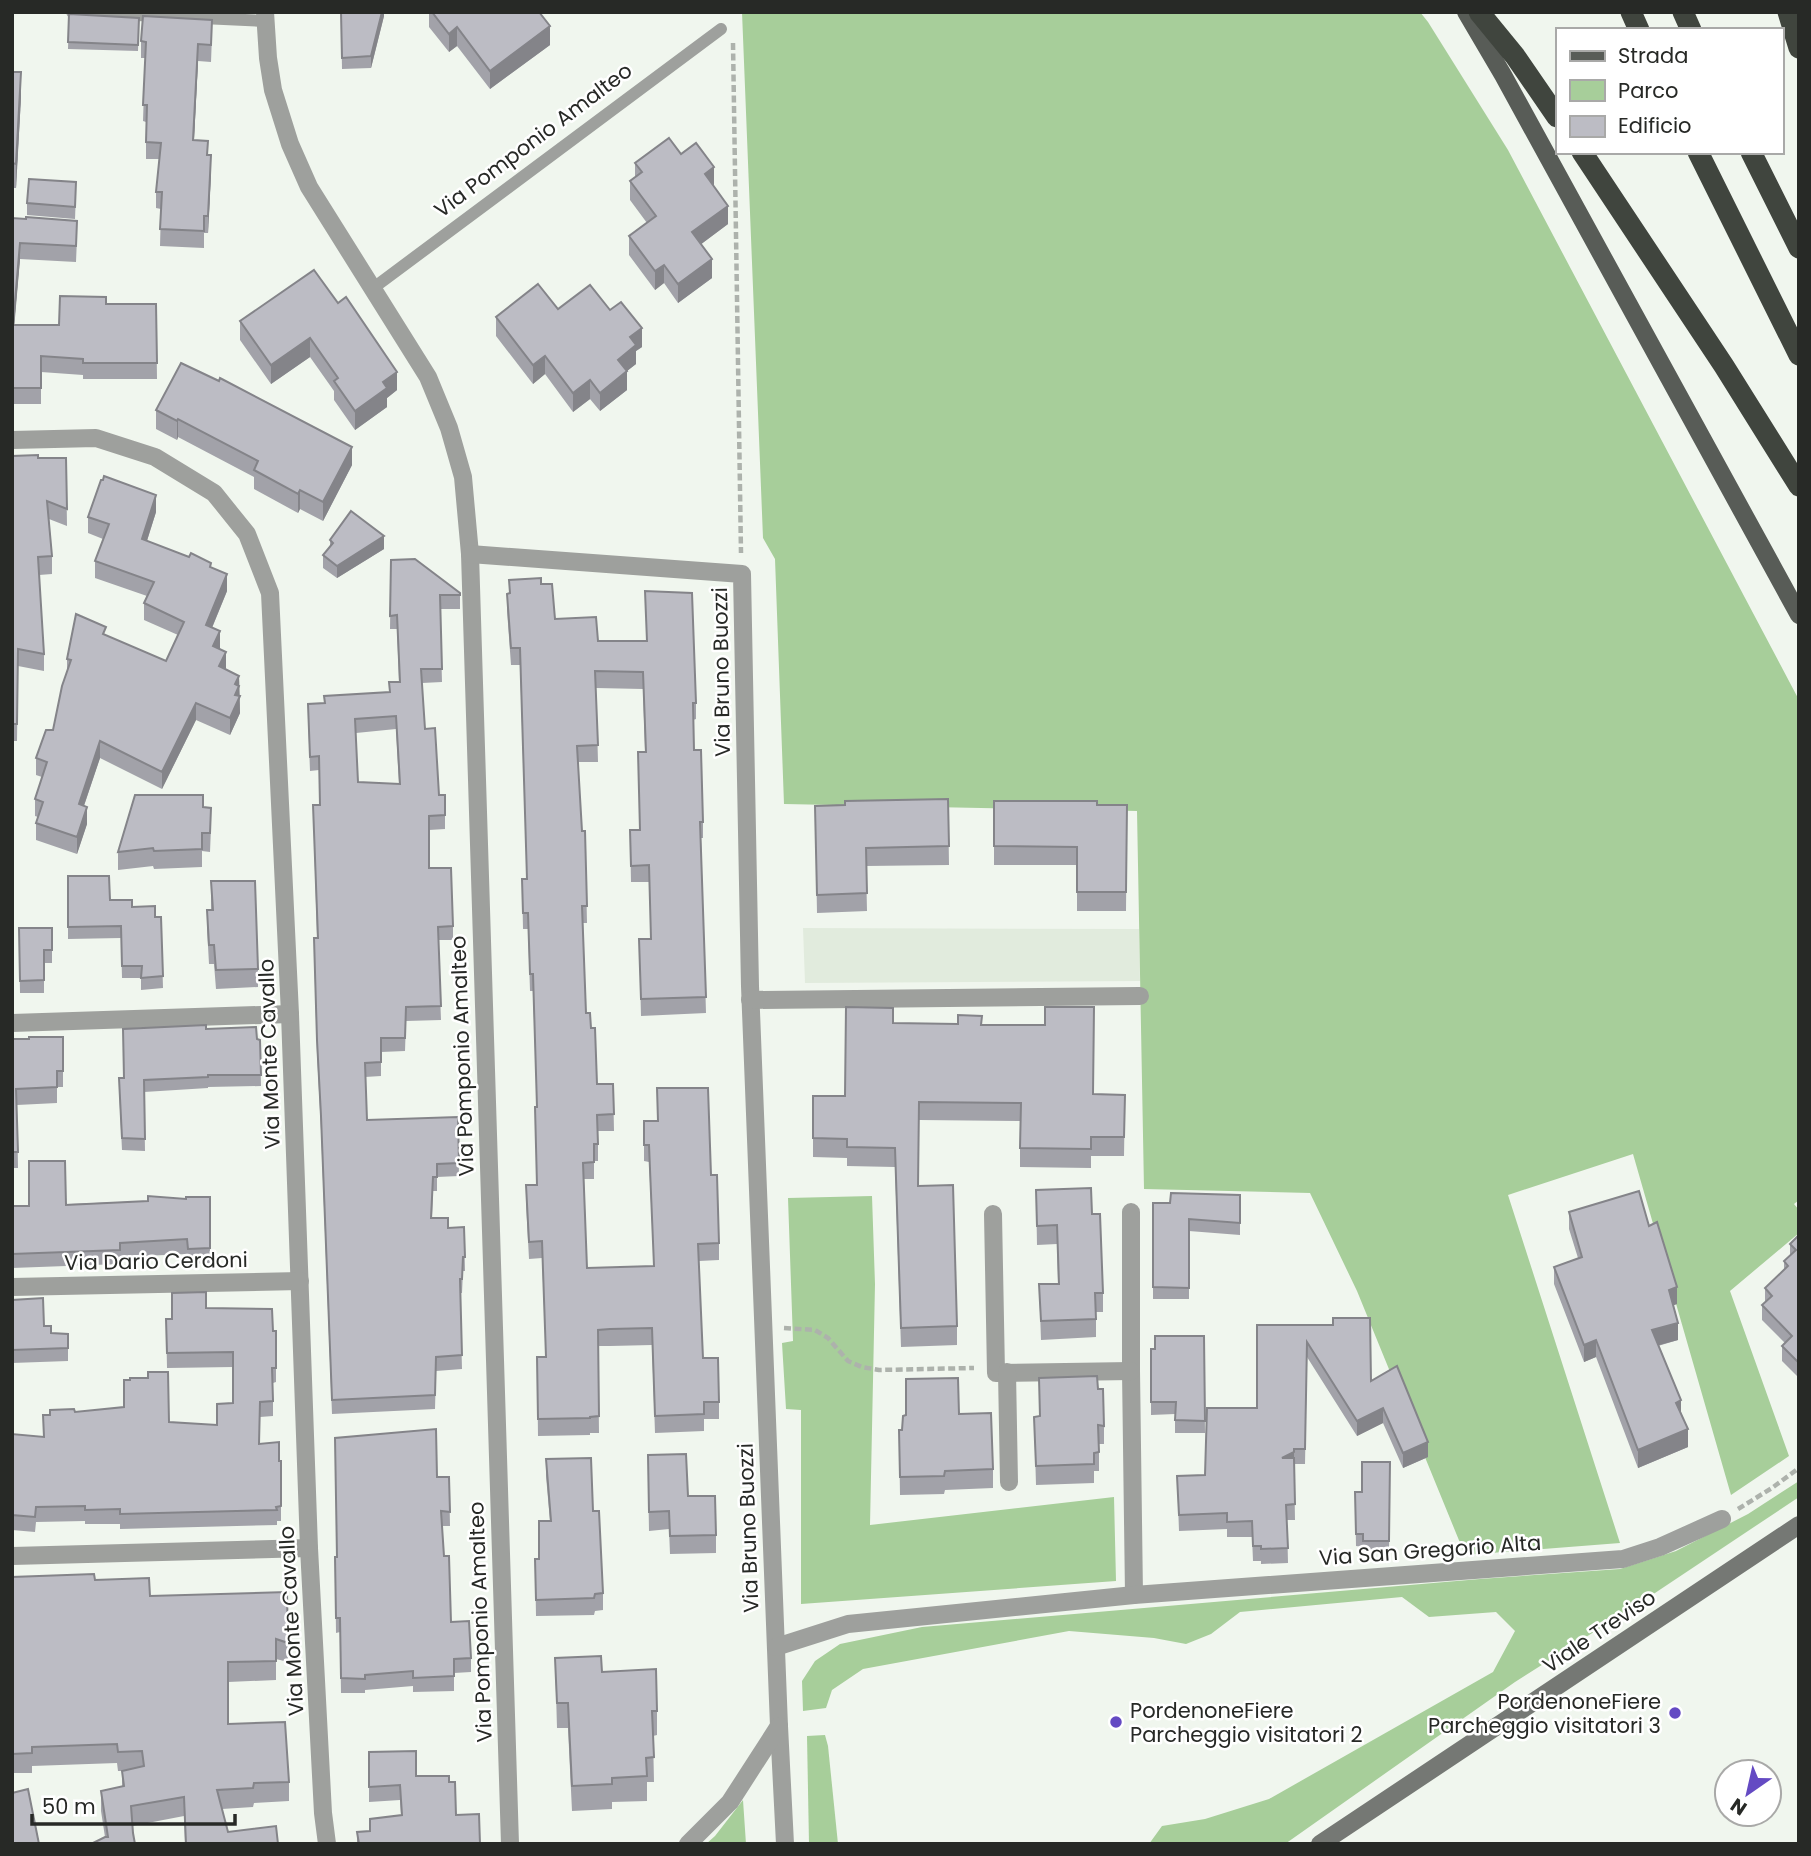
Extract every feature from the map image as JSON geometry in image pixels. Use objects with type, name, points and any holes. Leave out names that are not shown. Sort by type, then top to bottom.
[{"type":"highway","points":[[1479,12],[1516,56],[1556,116]]},
{"type":"highway","points":[[1631,12],[1638,28]]},
{"type":"highway","points":[[1683,12],[1690,28]]},
{"type":"highway","points":[[1788,12],[1799,48]]},
{"type":"highway","points":[[1583,154],[1724,366],[1799,486]]},
{"type":"highway","points":[[1699,154],[1799,355]]},
{"type":"highway","points":[[1752,154],[1799,248]]},
{"type":"main road","points":[[1466,12],[1799,615]]},
{"type":"main road","name":"Viale Treviso","points":[[1320,1844],[1799,1525]]},
{"type":"street","name":"Via Pomponio Amalteo","points":[[265,16],[274,90],[290,144],[309,187],[428,377],[449,428],[463,477],[470,554],[510,1844]]},
{"type":"street","name":"Via Monte Cavallo","points":[[12,440],[96,438],[155,457],[214,493],[247,534],[270,593],[290,1014],[309,1548],[323,1813],[327,1844]]},
{"type":"street","name":"Via Bruno Buozzi","points":[[470,554],[742,574],[750,1000],[785,1844]]},
{"type":"street","points":[[750,1000],[1140,996]]},
{"type":"street","points":[[12,1023],[290,1014]]},
{"type":"street","points":[[1131,1212],[1134,1595]]},
{"type":"street","points":[[993,1214],[1009,1482]]},
{"type":"street","name":"Via Dario Cerdoni","points":[[12,1287],[300,1281]]},
{"type":"street","points":[[1002,1370],[1131,1371]]},
{"type":"street","name":"Via San Gregorio Alta","points":[[776,1647],[848,1624],[1134,1595],[1623,1559],[1660,1547],[1722,1519]]},
{"type":"street","points":[[12,1556],[309,1548]]},
{"type":"street","points":[[688,1844],[730,1802],[779,1726]]},
{"type":"lane","points":[[72,12],[265,16]]},
{"type":"lane","name":"Via Pomponio Amalteo","points":[[372,289],[721,29]]},
{"type":"path","points":[[721,29],[733,43],[742,574]]},
{"type":"path","points":[[763,1328],[816,1330],[828,1338],[848,1361],[879,1370],[1002,1370]]},
{"type":"path","points":[[1722,1519],[1799,1468]]},
{"type":"shaded area","points":[[803,928],[1139,929],[1140,981],[805,983]]},
{"type":"green space","points":[[742,12],[1420,12],[1428,22],[1508,150],[1799,700],[1799,1200],[1794,1204],[1799,1210],[1799,1233],[1730,1291],[1789,1456],[1731,1495],[1633,1154],[1508,1195],[1620,1543],[1465,1555],[1357,1291],[1310,1193],[1144,1189],[1137,811],[784,804],[775,559],[763,538]]},
{"type":"green space","points":[[872,1196],[875,1284],[870,1525],[1114,1497],[1116,1581],[801,1604],[801,1410],[786,1409],[782,1343],[793,1341],[788,1198]]},
{"type":"green space","points":[[1799,1481],[1799,1497],[1515,1682],[1285,1844],[1149,1844],[1162,1826],[1205,1819],[1269,1799],[1493,1672],[1515,1631],[1496,1612],[1429,1617],[1402,1597],[1240,1612],[1211,1634],[1186,1644],[1154,1638],[1069,1631],[863,1669],[832,1690],[826,1708],[803,1711],[802,1681],[815,1661],[840,1644],[922,1627],[1620,1569],[1676,1551],[1748,1514]]},
{"type":"green space","points":[[825,1735],[838,1844],[809,1844],[807,1736]]},
{"type":"green space","points":[[743,1800],[746,1844],[706,1844],[715,1836]]},
{"type":"building","points":[[341,12],[382,12],[371,56],[342,58]]},
{"type":"building","points":[[432,12],[539,12],[550,26],[490,71],[457,27],[449,34]]},
{"type":"building","points":[[69,14],[139,18],[138,45],[68,42]]},
{"type":"building","points":[[143,16],[212,20],[211,45],[198,44],[193,140],[208,141],[207,155],[211,155],[208,216],[204,216],[204,231],[160,229],[162,192],[156,192],[161,143],[146,142],[147,105],[143,105],[146,42],[141,41]]},
{"type":"building","points":[[12,72],[21,72],[16,164],[12,163]]},
{"type":"building","points":[[669,138],[681,154],[696,143],[714,167],[705,174],[728,206],[692,232],[712,259],[678,284],[664,265],[655,271],[629,236],[656,216],[630,181],[642,172],[635,163]]},
{"type":"building","points":[[29,179],[76,182],[75,207],[27,203]]},
{"type":"building","points":[[12,218],[77,221],[76,246],[20,243],[13,325],[59,325],[60,296],[106,297],[106,304],[156,304],[157,363],[83,363],[83,359],[41,356],[41,388],[12,388]]},
{"type":"building","points":[[314,270],[338,303],[346,297],[397,372],[383,382],[387,388],[355,411],[334,381],[338,378],[310,338],[271,365],[240,321]]},
{"type":"building","points":[[538,284],[558,309],[590,285],[610,310],[621,302],[642,328],[630,337],[636,345],[618,360],[627,371],[600,393],[590,380],[573,393],[545,356],[533,365],[496,317]]},
{"type":"building","points":[[181,363],[219,381],[220,378],[352,447],[323,502],[300,490],[298,494],[254,470],[258,461],[156,410]]},
{"type":"building","points":[[38,455],[38,458],[66,458],[67,509],[47,501],[52,556],[38,557],[44,654],[18,649],[17,724],[12,724],[12,456]]},
{"type":"building","points":[[104,476],[156,495],[142,539],[189,557],[191,553],[211,563],[210,567],[227,574],[206,625],[220,631],[213,646],[226,652],[219,666],[239,676],[235,684],[239,686],[235,695],[240,696],[230,718],[196,703],[162,772],[100,741],[79,804],[87,807],[77,837],[36,823],[43,802],[35,799],[47,762],[36,758],[46,730],[53,730],[62,686],[71,660],[67,659],[76,614],[106,627],[103,634],[166,661],[184,622],[144,603],[154,582],[95,561],[109,524],[88,517]]},
{"type":"building","points":[[351,511],[384,536],[337,566],[323,555],[333,543],[330,540]]},
{"type":"building","points":[[415,559],[460,593],[440,595],[442,669],[421,669],[425,729],[435,728],[439,795],[445,795],[445,815],[429,816],[429,868],[451,868],[453,926],[438,927],[441,1006],[406,1007],[405,1038],[381,1038],[381,1062],[365,1063],[367,1120],[458,1117],[459,1163],[437,1164],[437,1177],[433,1177],[431,1218],[448,1218],[448,1228],[464,1227],[465,1257],[460,1279],[462,1355],[436,1357],[435,1395],[332,1400],[314,938],[318,938],[313,805],[320,805],[319,756],[310,757],[308,704],[325,703],[324,696],[390,692],[389,682],[400,682],[397,615],[390,616],[391,560]],"holes":[[[396,716],[400,784],[358,782],[355,719]]]},
{"type":"building","points":[[541,578],[541,584],[552,584],[555,619],[596,617],[598,641],[647,641],[645,591],[692,593],[696,703],[693,703],[694,750],[701,750],[703,822],[700,822],[706,997],[641,999],[639,939],[651,939],[649,865],[631,866],[630,830],[640,830],[638,752],[646,752],[643,672],[595,671],[598,745],[577,746],[582,831],[585,831],[587,906],[582,906],[586,1013],[590,1013],[591,1028],[595,1028],[597,1084],[613,1084],[614,1114],[597,1115],[598,1144],[594,1144],[594,1162],[583,1163],[587,1268],[654,1266],[649,1145],[644,1145],[644,1121],[658,1121],[657,1088],[708,1088],[711,1175],[717,1175],[719,1243],[698,1244],[703,1358],[718,1358],[719,1402],[704,1402],[704,1414],[655,1416],[652,1328],[610,1329],[598,1330],[599,1416],[538,1419],[537,1357],[546,1357],[542,1241],[529,1242],[526,1185],[537,1185],[533,974],[530,974],[528,913],[523,913],[522,879],[527,879],[520,648],[511,648],[507,594],[510,593],[509,580]]},
{"type":"building","points":[[135,795],[203,795],[203,807],[211,808],[210,833],[202,833],[202,849],[154,851],[153,848],[118,852]]},
{"type":"building","points":[[948,799],[949,846],[866,848],[867,893],[817,895],[815,806],[845,805],[845,801]]},
{"type":"building","points":[[994,801],[1097,801],[1097,805],[1127,805],[1126,892],[1077,892],[1077,847],[994,846]]},
{"type":"building","points":[[68,876],[109,876],[110,900],[132,900],[132,907],[155,906],[155,917],[161,917],[163,976],[141,978],[142,966],[122,966],[121,926],[68,927]]},
{"type":"building","points":[[211,881],[255,881],[258,969],[216,970],[214,945],[209,945],[207,910],[213,910]]},
{"type":"building","points":[[19,928],[52,928],[52,950],[44,950],[44,980],[20,981]]},
{"type":"building","points":[[846,1007],[893,1008],[893,1023],[958,1024],[958,1015],[982,1016],[981,1025],[1045,1025],[1045,1007],[1094,1007],[1093,1094],[1125,1095],[1124,1137],[1091,1137],[1091,1149],[1020,1148],[1021,1103],[919,1102],[918,1186],[953,1185],[957,1326],[901,1328],[895,1148],[847,1147],[847,1139],[813,1138],[813,1096],[845,1096]]},
{"type":"building","points":[[206,1025],[206,1029],[256,1027],[257,1039],[260,1040],[261,1075],[208,1075],[144,1080],[145,1139],[122,1138],[119,1078],[124,1078],[123,1029]]},
{"type":"building","points":[[63,1037],[63,1071],[57,1071],[57,1087],[16,1089],[18,1152],[12,1152],[12,1039]]},
{"type":"building","points":[[29,1161],[65,1161],[66,1205],[148,1201],[148,1196],[186,1199],[210,1197],[210,1248],[188,1249],[187,1239],[120,1243],[120,1250],[12,1254],[12,1206],[29,1206]]},
{"type":"building","points":[[1091,1188],[1092,1214],[1100,1214],[1103,1293],[1095,1293],[1096,1319],[1041,1321],[1039,1284],[1059,1284],[1057,1225],[1037,1226],[1036,1190]]},
{"type":"building","points":[[1639,1191],[1649,1226],[1657,1222],[1677,1287],[1669,1290],[1678,1323],[1652,1330],[1681,1400],[1676,1403],[1688,1429],[1638,1450],[1596,1340],[1584,1345],[1554,1267],[1582,1257],[1569,1212]]},
{"type":"building","points":[[1171,1193],[1240,1195],[1240,1223],[1189,1219],[1189,1288],[1153,1287],[1153,1203],[1170,1203]]},
{"type":"building","points":[[1799,1235],[1799,1363],[1782,1346],[1792,1336],[1762,1305],[1772,1296],[1765,1288],[1788,1266],[1784,1261],[1796,1250],[1790,1244]]},
{"type":"building","points":[[206,1292],[206,1308],[272,1309],[273,1331],[276,1331],[276,1368],[272,1368],[273,1401],[260,1402],[259,1444],[279,1442],[281,1506],[276,1507],[277,1510],[120,1514],[120,1509],[85,1510],[85,1506],[36,1507],[35,1517],[12,1515],[12,1434],[44,1437],[43,1415],[50,1415],[50,1410],[74,1409],[75,1412],[124,1407],[124,1380],[148,1378],[148,1372],[168,1372],[169,1422],[217,1425],[217,1404],[233,1403],[233,1352],[167,1353],[166,1319],[172,1319],[172,1293]]},
{"type":"building","points":[[43,1298],[44,1326],[51,1326],[51,1333],[68,1334],[68,1348],[12,1350],[12,1300]]},
{"type":"building","points":[[1333,1318],[1370,1318],[1371,1381],[1397,1366],[1428,1442],[1403,1453],[1383,1408],[1357,1421],[1307,1342],[1305,1449],[1294,1449],[1294,1452],[1282,1458],[1294,1458],[1295,1504],[1286,1505],[1288,1548],[1261,1549],[1261,1546],[1253,1546],[1252,1521],[1227,1522],[1227,1513],[1179,1515],[1177,1476],[1205,1475],[1207,1408],[1257,1408],[1257,1325],[1333,1325]]},
{"type":"building","points":[[1155,1336],[1204,1336],[1205,1421],[1175,1420],[1176,1402],[1151,1402],[1151,1349],[1155,1349]]},
{"type":"building","points":[[1097,1376],[1098,1389],[1103,1389],[1104,1426],[1098,1425],[1099,1452],[1094,1453],[1094,1464],[1036,1466],[1034,1417],[1040,1416],[1039,1378]]},
{"type":"building","points":[[958,1378],[959,1414],[991,1413],[993,1469],[945,1471],[944,1476],[900,1477],[899,1430],[902,1430],[903,1416],[906,1415],[906,1379]]},
{"type":"building","points":[[436,1429],[437,1477],[449,1477],[450,1512],[441,1511],[444,1556],[449,1556],[451,1622],[469,1621],[471,1658],[454,1659],[454,1676],[413,1678],[413,1671],[365,1675],[365,1679],[341,1678],[340,1618],[336,1618],[335,1438]]},
{"type":"building","points":[[686,1454],[688,1496],[715,1496],[716,1535],[670,1536],[669,1511],[649,1512],[648,1455]]},
{"type":"building","points":[[591,1458],[593,1511],[599,1511],[603,1593],[595,1594],[594,1598],[536,1600],[535,1559],[539,1559],[539,1521],[551,1521],[546,1459]]},
{"type":"building","points":[[1362,1462],[1390,1462],[1389,1541],[1363,1541],[1363,1534],[1356,1534],[1355,1492],[1362,1492]]},
{"type":"building","points":[[94,1574],[95,1580],[149,1578],[150,1596],[287,1592],[288,1643],[276,1639],[276,1661],[228,1662],[228,1724],[285,1722],[289,1782],[254,1783],[253,1788],[217,1790],[228,1832],[276,1826],[278,1844],[186,1844],[184,1797],[131,1806],[135,1844],[91,1844],[108,1837],[101,1791],[124,1786],[122,1771],[144,1766],[142,1751],[118,1752],[117,1744],[32,1747],[32,1753],[12,1754],[12,1577]]},
{"type":"building","points":[[601,1656],[602,1672],[656,1669],[657,1711],[652,1711],[654,1757],[646,1758],[647,1776],[612,1778],[612,1784],[572,1786],[568,1703],[557,1703],[555,1658]]},
{"type":"building","points":[[416,1751],[416,1776],[449,1776],[449,1782],[455,1782],[456,1815],[479,1814],[480,1844],[359,1844],[357,1832],[370,1831],[370,1819],[402,1815],[400,1785],[369,1787],[369,1752]]},
{"type":"building","points":[[28,1789],[39,1844],[12,1844],[12,1793]]},
{"type":"place","name":"PordenoneFiere Parcheggio visitatori 3","points":[[1675,1713]]},
{"type":"place","name":"PordenoneFiere Parcheggio visitatori 2","points":[[1116,1722]]}]
